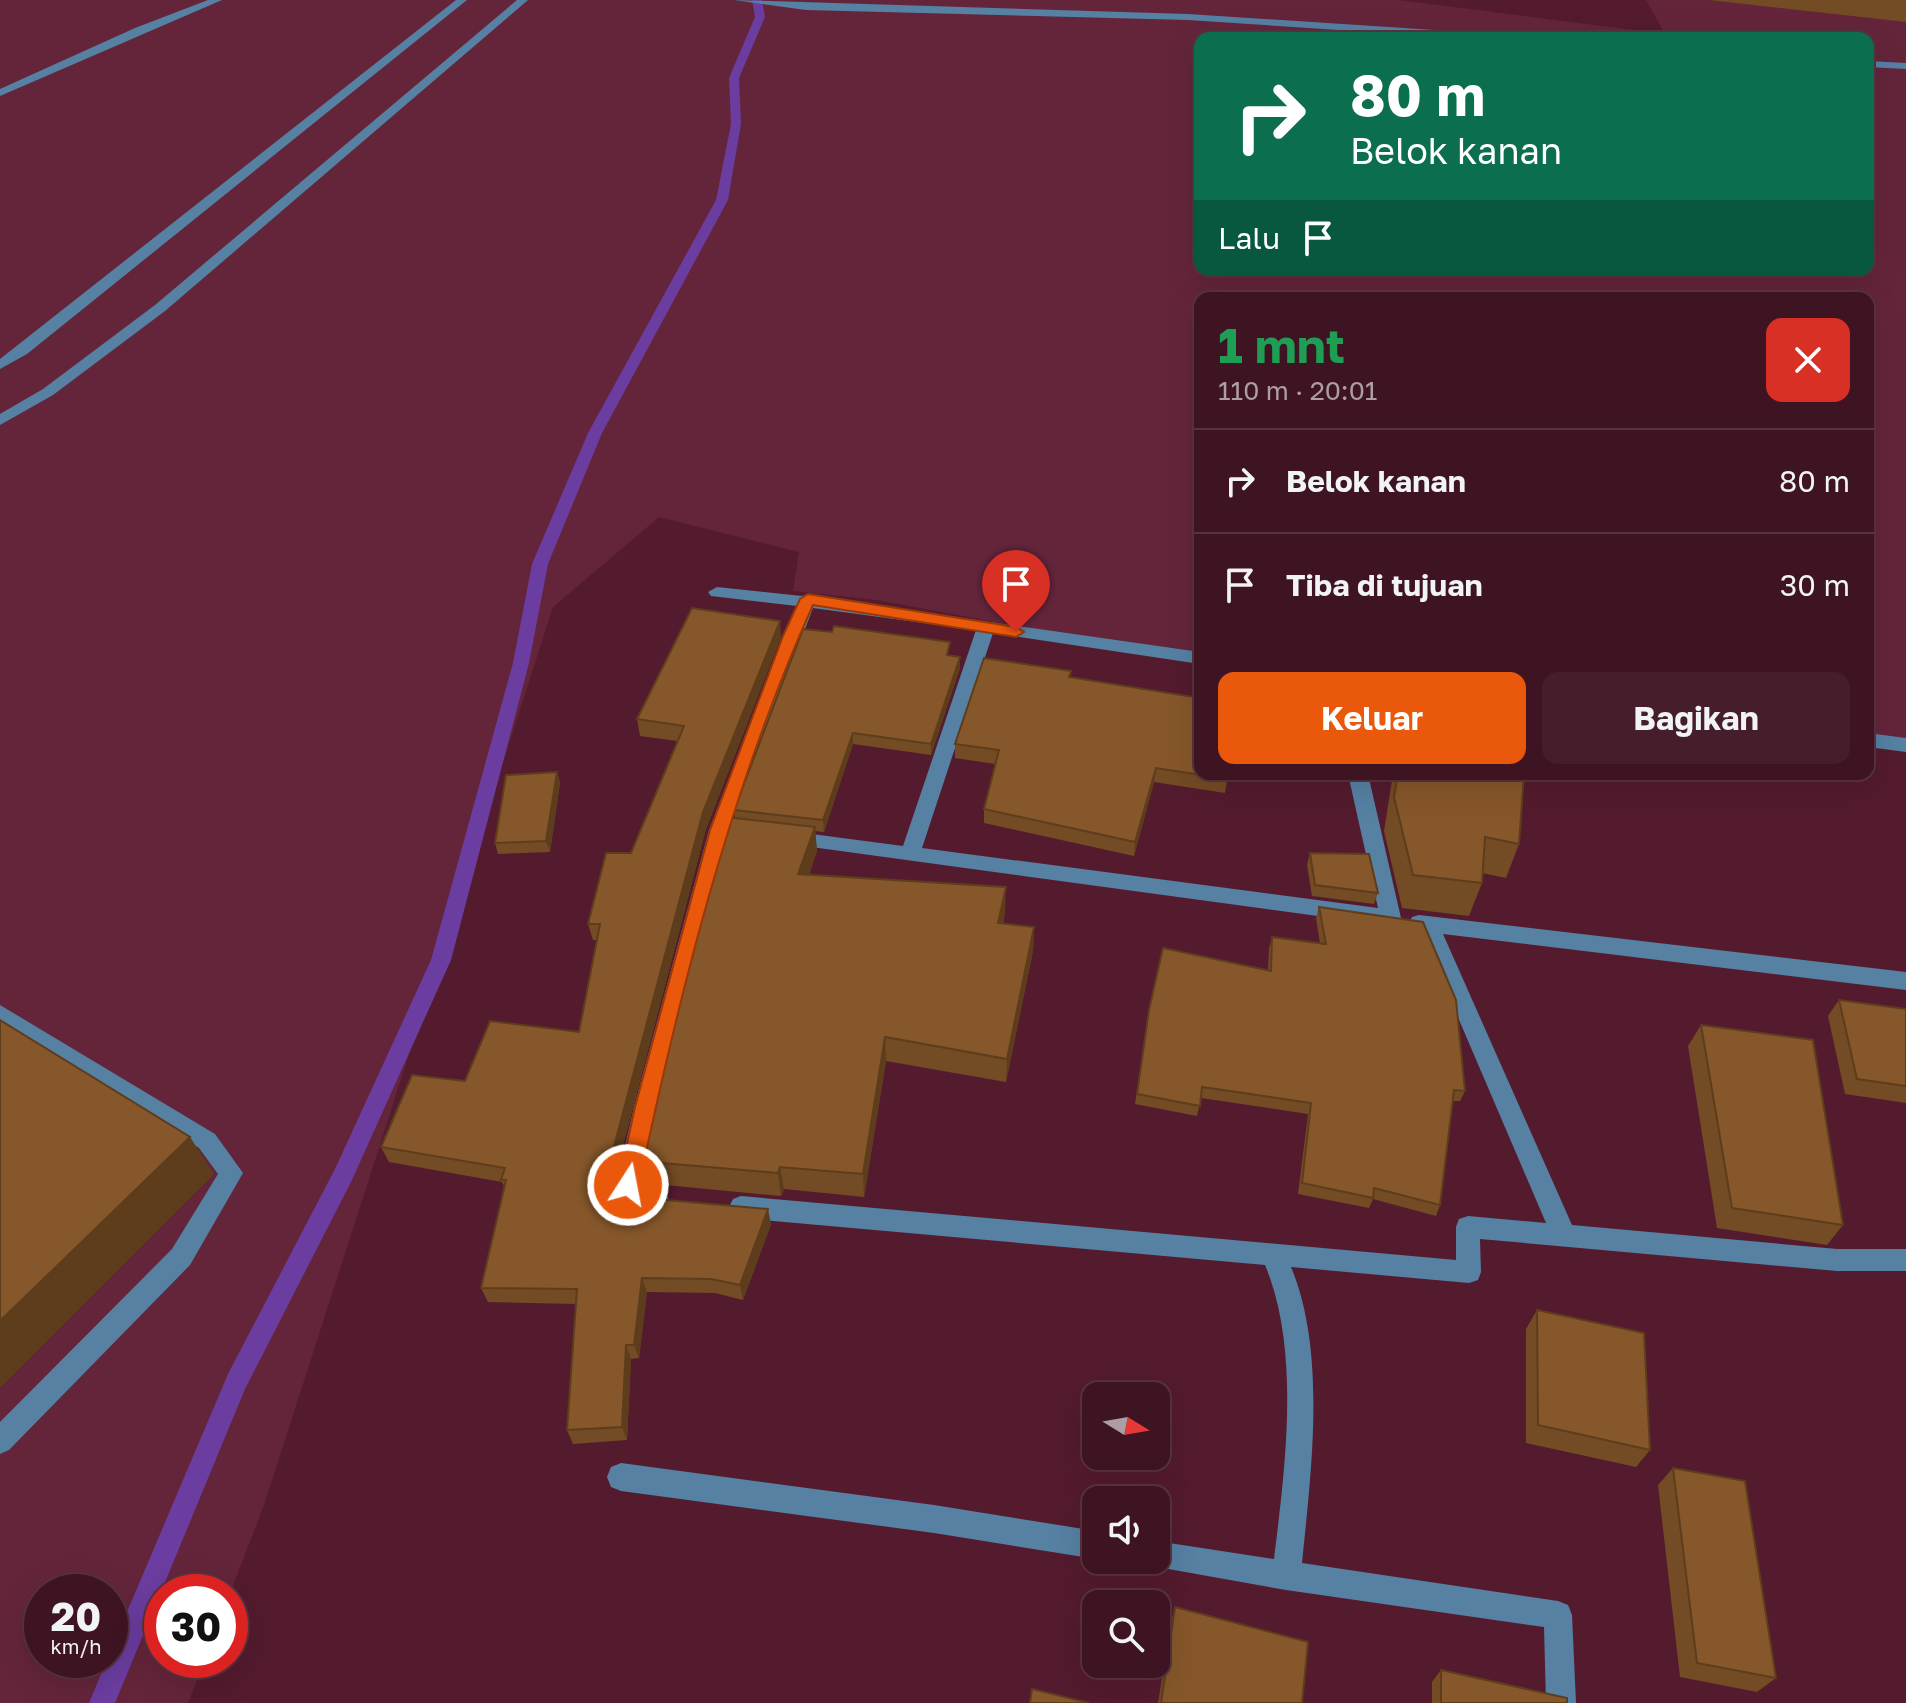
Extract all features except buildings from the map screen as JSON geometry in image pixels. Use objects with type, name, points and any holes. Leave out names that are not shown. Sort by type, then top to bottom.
[{"type":"street","points":[[0,93],[139,30],[217,0]]},
{"type":"street","points":[[0,365],[22,351],[462,0]]},
{"type":"street","points":[[0,420],[48,392],[160,308],[523,0]]},
{"type":"street","points":[[739,0],[806,7],[1188,17],[1419,32]]},
{"type":"street","points":[[1874,64],[1906,66]]},
{"type":"street","points":[[717,592],[808,599],[1194,657]]},
{"type":"street","points":[[680,1202],[633,1194],[628,1185],[645,1107],[719,830],[791,636],[808,599]]},
{"type":"street","points":[[911,852],[986,627]]},
{"type":"street","points":[[1874,741],[1906,745]]},
{"type":"street","points":[[1359,780],[1391,918]]},
{"type":"street","points":[[719,830],[911,852],[1429,925],[1906,981]]},
{"type":"street","points":[[1429,925],[1564,1235]]},
{"type":"street","points":[[0,1014],[207,1141],[231,1173],[181,1257],[0,1441]]},
{"type":"street","points":[[726,1206],[1469,1272],[1468,1227],[1837,1260],[1906,1260]]},
{"type":"street","points":[[1274,1256],[1289,1295],[1297,1359],[1294,1484],[1286,1576]]},
{"type":"street","points":[[621,1477],[934,1519],[1082,1543]]},
{"type":"street","points":[[1170,1557],[1558,1615],[1561,1703]]},
{"type":"shaded area","points":[[0,0],[1398,0],[1649,32],[1194,32],[1194,276],[1874,276],[1874,32],[1664,32],[1646,0],[1906,0],[1906,738],[1874,734],[1874,292],[1194,292],[1194,659],[877,600],[793,591],[799,552],[659,517],[553,607],[265,1502],[238,1574],[144,1574],[144,1678],[198,1678],[188,1703],[0,1703]]},
{"type":"waterway","points":[[102,1703],[236,1382],[343,1175],[441,960],[521,663],[540,564],[595,433],[722,200],[736,124],[734,78],[760,17],[757,0]]},
{"type":"route","points":[[628,1185],[645,1107],[719,830],[791,636],[808,599],[1016,632]]}]
